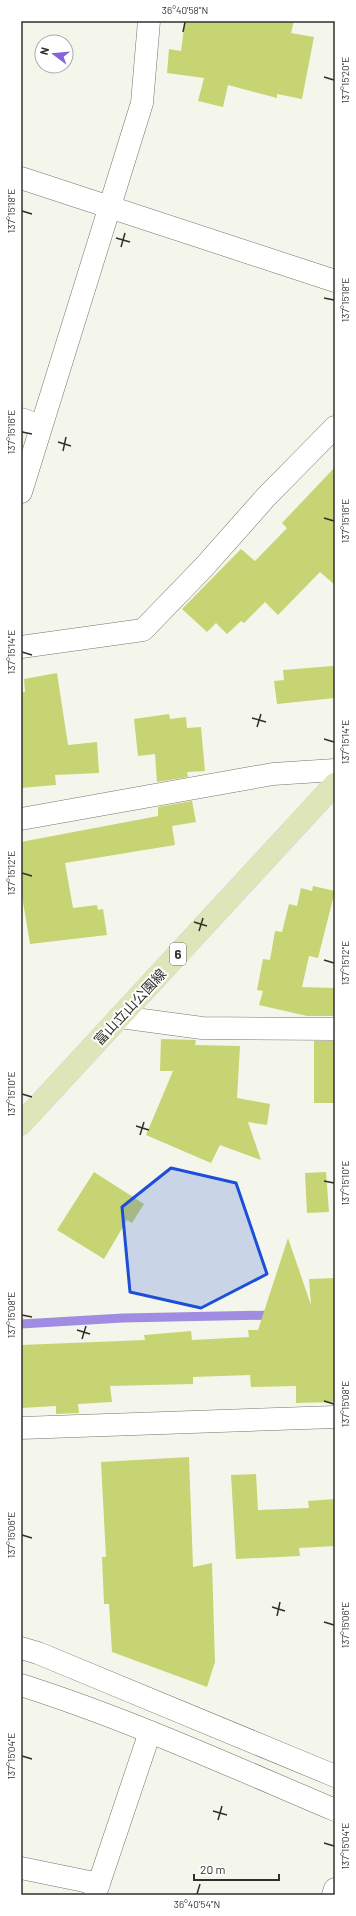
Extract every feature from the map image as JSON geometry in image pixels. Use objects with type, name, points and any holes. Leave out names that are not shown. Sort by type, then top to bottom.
[{"type":"main road","name":"富山立山公園線","points":[[21,1124],[335,784]]},
{"type":"street","points":[[21,492],[142,103],[149,21]]},
{"type":"street","points":[[21,178],[335,281]]},
{"type":"street","points":[[21,419],[41,426]]},
{"type":"street","points":[[21,647],[143,630],[204,567],[266,497],[335,427]]},
{"type":"street","points":[[21,819],[273,774],[335,770]]},
{"type":"street","points":[[120,1017],[202,1028],[335,1028]]},
{"type":"street","points":[[21,1428],[335,1417]]},
{"type":"street","points":[[21,1648],[335,1776]]},
{"type":"street","points":[[21,1685],[150,1732],[335,1810]]},
{"type":"street","points":[[21,1868],[97,1889],[150,1732]]},
{"type":"street","points":[[333,1895],[335,1889]]},
{"type":"highlighted area","points":[[171,1168],[236,1183],[267,1274],[201,1308],[130,1292],[122,1207]]},
{"type":"building","points":[[185,21],[294,21],[291,33],[314,37],[302,99],[277,94],[277,98],[228,85],[223,107],[198,101],[204,78],[167,73],[169,49],[181,51]]},
{"type":"building","points":[[335,467],[335,585],[320,572],[278,615],[265,602],[244,623],[241,621],[227,634],[216,623],[207,632],[182,609],[241,549],[255,561],[287,528],[282,523]]},
{"type":"building","points":[[333,666],[333,668],[335,668],[335,698],[277,704],[274,681],[284,680],[283,670]]},
{"type":"building","points":[[57,673],[68,745],[97,742],[99,773],[55,775],[56,785],[21,788],[21,692],[25,692],[24,679]]},
{"type":"building","points":[[169,714],[170,719],[186,717],[187,728],[201,727],[205,771],[187,772],[188,777],[157,782],[155,754],[138,756],[134,719]]},
{"type":"building","points":[[192,801],[196,822],[172,826],[175,845],[65,863],[73,908],[97,905],[98,910],[103,909],[107,935],[30,944],[21,890],[21,842],[158,816],[158,807]]},
{"type":"building","points":[[313,886],[335,891],[318,958],[309,956],[302,987],[335,988],[335,1016],[307,1016],[259,1005],[263,991],[257,990],[263,959],[270,960],[275,931],[282,932],[289,904],[297,906],[301,888],[312,891]]},
{"type":"building","points":[[161,1039],[196,1040],[195,1045],[240,1046],[237,1098],[270,1104],[267,1125],[248,1122],[261,1160],[220,1145],[211,1163],[146,1135],[173,1071],[160,1071]]},
{"type":"building","points":[[314,1041],[335,1041],[335,1103],[314,1103]]},
{"type":"building","points":[[94,1172],[144,1204],[132,1223],[127,1220],[104,1259],[57,1230]]},
{"type":"building","points":[[326,1172],[329,1212],[307,1213],[305,1173]]},
{"type":"building","points":[[288,1238],[311,1305],[309,1279],[335,1278],[335,1402],[296,1403],[296,1386],[251,1387],[250,1375],[193,1377],[193,1384],[110,1386],[112,1402],[78,1404],[79,1413],[56,1414],[56,1406],[21,1408],[21,1345],[145,1340],[144,1335],[191,1331],[192,1340],[249,1337],[248,1330],[258,1330]]},
{"type":"building","points":[[189,1457],[193,1567],[212,1563],[215,1662],[207,1687],[112,1652],[109,1604],[104,1604],[102,1557],[106,1557],[101,1462]]},
{"type":"building","points":[[256,1474],[258,1510],[309,1508],[308,1501],[335,1499],[335,1546],[299,1548],[300,1556],[236,1559],[231,1475]]},
{"type":"waterway","points":[[21,1324],[123,1318],[274,1315]]}]
